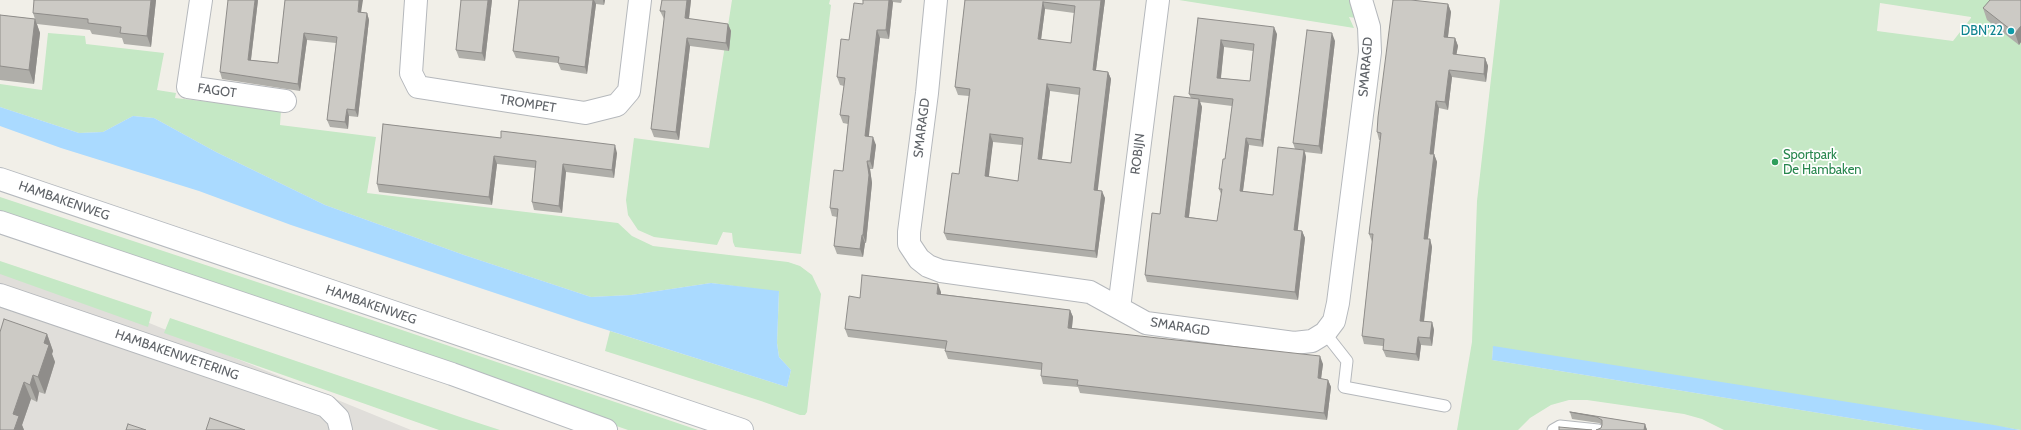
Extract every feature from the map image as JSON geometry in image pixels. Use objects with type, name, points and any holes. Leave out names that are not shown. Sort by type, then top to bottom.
[{"type":"street","name":"FAGOT","points":[[200,0],[188,87],[285,101]]},
{"type":"street","name":"TROMPET","points":[[416,0],[411,73],[418,87],[585,112],[617,105],[629,91],[640,0]]},
{"type":"street","name":"SMARAGD","points":[[936,0],[927,93],[909,232],[909,244],[928,266],[941,271],[1090,292],[1146,323],[1294,343],[1312,341],[1325,333],[1334,321],[1338,302],[1370,52],[1369,27],[1361,0]]},
{"type":"street","name":"ROBIJN","points":[[1119,308],[1158,0]]},
{"type":"street","name":"HAMBAKENWEG","points":[[0,179],[742,430]]},
{"type":"street","points":[[0,222],[452,374],[606,430]]},
{"type":"street","name":"HAMBAKENWETERING","points":[[0,295],[326,406],[338,418],[341,430]]},
{"type":"lane","points":[[1325,333],[1347,361],[1344,387],[1445,406]]},
{"type":"lane","points":[[1553,430],[1560,426],[1598,430]]},
{"type":"shaded area","points":[[0,262],[411,430],[0,430]]},
{"type":"green space","points":[[732,0],[830,0],[829,4],[831,5],[801,254],[735,247],[732,233],[723,232],[717,245],[654,237],[638,230],[628,215],[626,200],[634,138],[709,148]]},
{"type":"green space","points":[[1179,0],[1352,0],[1356,18],[1349,17],[1354,28]]},
{"type":"green space","name":"Sportpark De Hambaken","points":[[1500,0],[2021,0],[2021,430],[1493,347],[1492,360],[1924,430],[1724,430],[1702,419],[1684,414],[1587,400],[1569,400],[1551,405],[1530,418],[1518,430],[1457,430],[1472,342],[1477,201]],"holes":[[[1880,3],[1971,17],[1953,41],[1877,31]]]},
{"type":"green space","points":[[48,33],[85,36],[86,44],[164,53],[157,90],[176,93],[175,98],[281,110],[280,125],[376,137],[367,193],[618,223],[632,236],[653,246],[788,262],[800,266],[812,275],[821,294],[807,412],[805,415],[800,415],[605,351],[610,331],[787,387],[791,370],[779,357],[777,343],[779,292],[711,283],[631,295],[591,297],[464,255],[325,205],[216,152],[154,118],[133,116],[103,132],[79,133],[0,107],[0,84],[42,90]]},
{"type":"green space","points":[[0,197],[698,430],[628,430],[0,212]]},
{"type":"green space","points":[[0,261],[152,312],[148,327],[0,274]]},
{"type":"green space","points":[[170,318],[500,430],[439,430],[164,333]]},
{"type":"water","points":[[0,107],[79,133],[103,132],[133,116],[154,118],[216,152],[325,205],[464,255],[591,297],[631,295],[711,283],[779,291],[777,343],[779,357],[791,370],[787,387],[582,322],[291,225],[199,191],[61,148],[0,126]]},
{"type":"water","points":[[1493,346],[2020,430],[1924,430],[1492,360]]},
{"type":"building","points":[[34,0],[151,0],[147,36],[120,33],[121,27],[88,23],[88,19],[33,13]]},
{"type":"building","points":[[228,0],[255,0],[248,60],[278,63],[285,0],[359,0],[358,12],[367,13],[355,110],[347,109],[345,122],[327,120],[337,37],[304,33],[298,84],[220,72]]},
{"type":"building","points":[[461,0],[488,0],[482,53],[456,50]]},
{"type":"building","points":[[519,0],[593,0],[585,67],[558,63],[559,57],[513,51]]},
{"type":"building","points":[[662,0],[687,0],[685,18],[728,24],[726,43],[687,38],[676,132],[651,129],[665,11],[660,11]]},
{"type":"building","points":[[863,0],[889,0],[886,30],[877,30],[865,136],[873,137],[870,161],[867,161],[869,175],[863,235],[860,249],[834,246],[838,209],[830,208],[834,170],[843,171],[849,116],[840,115],[845,78],[837,77],[841,39],[849,40],[854,3],[863,4]]},
{"type":"building","points":[[965,0],[1101,0],[1093,70],[1108,72],[1094,190],[1102,191],[1095,251],[944,233],[952,173],[959,174],[970,89],[955,87]],"holes":[[[1043,2],[1075,6],[1071,43],[1038,39]],[[1047,84],[1080,88],[1071,163],[1038,159]],[[990,134],[1023,138],[1018,181],[985,176]]]},
{"type":"building","points":[[1393,0],[1411,0],[1448,4],[1444,37],[1455,38],[1453,54],[1485,58],[1484,74],[1449,70],[1445,102],[1436,101],[1430,154],[1434,154],[1424,239],[1430,239],[1420,321],[1432,322],[1430,338],[1418,337],[1416,354],[1383,350],[1384,339],[1362,336],[1373,234],[1369,234],[1381,133],[1377,132],[1378,117]]},
{"type":"building","name":"DBN'22","points":[[1990,0],[2021,0],[2021,26],[2015,33],[1983,8]]},
{"type":"building","points":[[0,15],[35,19],[29,70],[0,66]]},
{"type":"building","points":[[1198,18],[1274,27],[1261,140],[1246,138],[1240,191],[1273,195],[1278,147],[1304,150],[1294,230],[1302,231],[1295,292],[1145,275],[1152,213],[1160,214],[1174,96],[1199,99],[1185,217],[1217,221],[1222,189],[1219,189],[1223,159],[1225,159],[1233,99],[1189,94]],"holes":[[[1221,40],[1254,44],[1250,81],[1217,78]]]},
{"type":"building","points":[[1307,30],[1332,33],[1319,146],[1293,143]]},
{"type":"building","points":[[383,124],[501,138],[501,131],[615,145],[612,170],[563,164],[559,206],[532,202],[536,161],[494,156],[489,197],[377,184]]},
{"type":"building","points":[[862,275],[938,284],[937,294],[1070,310],[1068,328],[1320,356],[1318,378],[1328,380],[1324,413],[1077,385],[1078,380],[1041,376],[1042,363],[945,351],[947,341],[845,329],[849,296],[860,298]]},
{"type":"building","points":[[4,319],[47,334],[44,343],[49,345],[38,377],[33,375],[30,385],[24,382],[13,414],[19,416],[14,430],[0,430],[0,332]]},
{"type":"building","points":[[1570,412],[1645,424],[1644,430],[1596,430],[1601,428],[1602,420],[1597,417]]},
{"type":"building","points":[[210,418],[245,430],[206,430]]},
{"type":"building","points":[[128,424],[146,430],[126,430]]},
{"type":"building","points":[[1559,427],[1592,430],[1559,430]]},
{"type":"place","name":"DBN'22","points":[[2011,31]]},
{"type":"place","name":"Sportpark De Hambaken","points":[[1775,162]]}]
